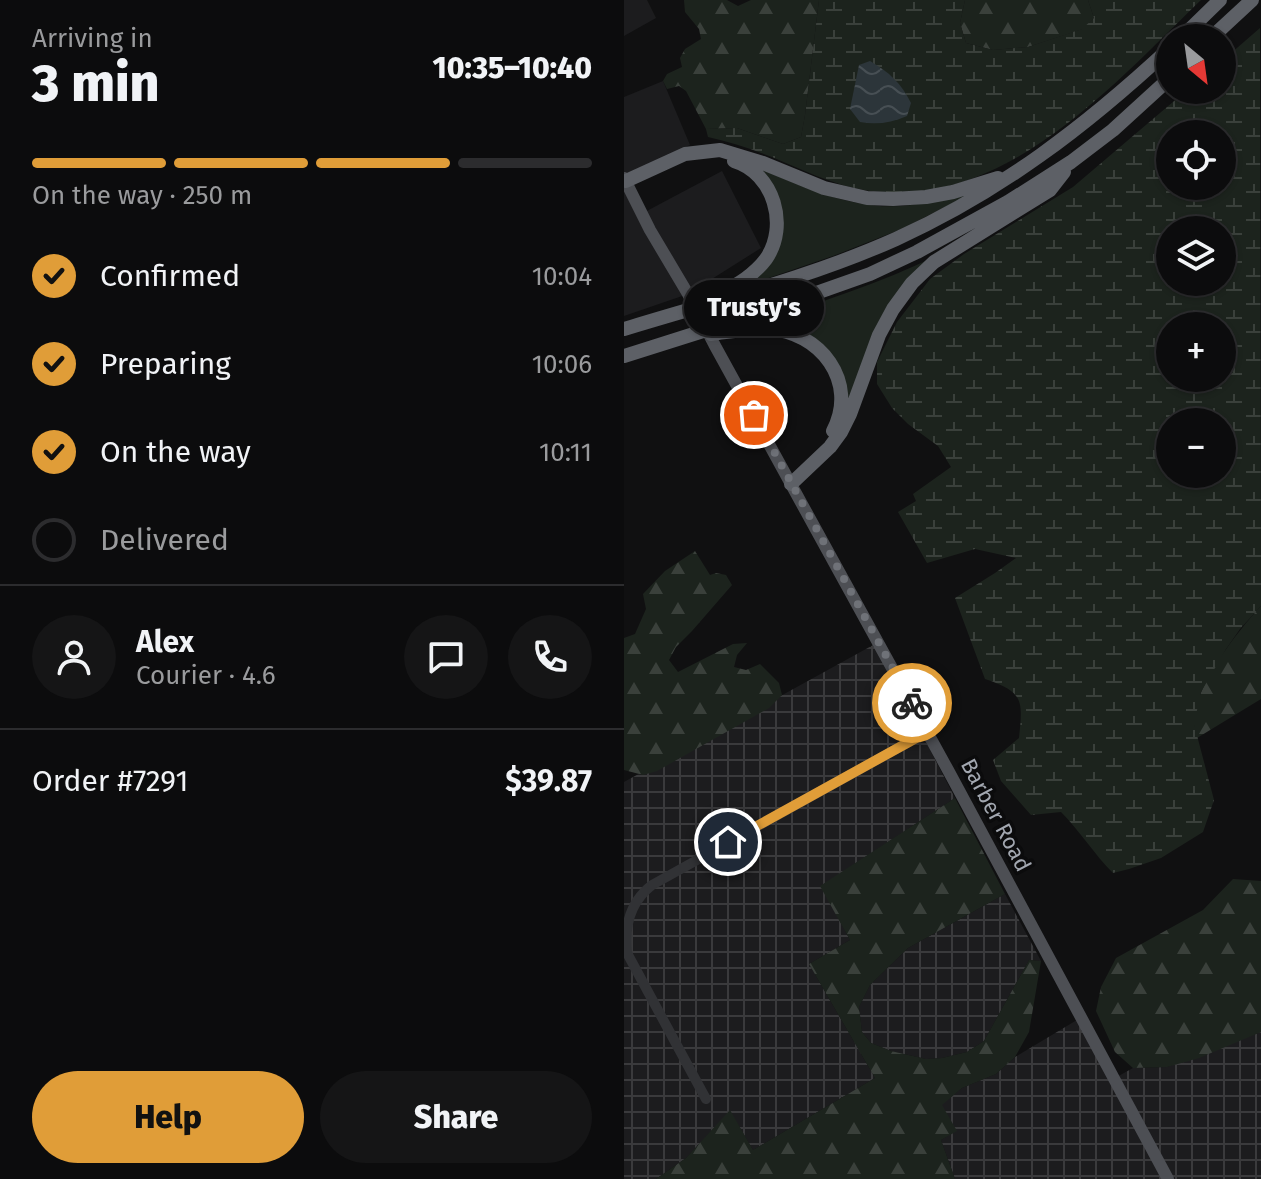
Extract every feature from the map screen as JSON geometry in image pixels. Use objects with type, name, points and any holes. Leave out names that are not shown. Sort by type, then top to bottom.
[{"type":"highway","points":[[1195,24],[1220,0]]},
{"type":"highway","points":[[1226,24],[1252,0]]},
{"type":"highway","points":[[624,329],[835,263],[895,240],[986,192],[1031,163],[1156,61]]},
{"type":"highway","points":[[624,356],[683,337],[731,327],[870,274],[917,252],[1008,202],[1071,162],[1113,130],[1156,91]]},
{"type":"highway","points":[[626,182],[685,154],[720,150],[837,191],[867,198],[916,199],[980,184],[1031,163]]},
{"type":"highway","points":[[626,182],[703,156],[742,163],[764,183],[773,197],[776,212],[772,247],[754,272],[718,299]]},
{"type":"highway","points":[[789,480],[830,447],[841,432],[879,335],[912,283],[934,262],[1050,190],[1071,162]]},
{"type":"highway","points":[[731,327],[769,329],[803,337],[818,347],[837,376],[841,397],[836,426],[822,446],[789,480]]},
{"type":"main road","name":"Barber Road","points":[[626,182],[1168,1179]]},
{"type":"street","points":[[706,1099],[627,953],[625,936],[634,903],[652,885],[927,732]]},
{"type":"shaded area","points":[[624,0],[647,0],[656,18],[624,36]]},
{"type":"shaded area","points":[[663,81],[690,145],[624,176],[624,97]]},
{"type":"shaded area","points":[[722,171],[761,248],[688,294],[624,316],[624,178],[643,213]]},
{"type":"shaded area","points":[[875,644],[955,798],[821,886],[850,940],[809,964],[875,1078],[753,1150],[730,1111],[686,1158],[656,1179],[624,1179],[624,782]]},
{"type":"shaded area","points":[[1005,894],[1041,961],[1029,960],[984,1041],[967,1052],[926,1059],[871,1043],[862,1032],[859,1007],[870,985],[908,948]]},
{"type":"shaded area","points":[[1082,1017],[1115,1078],[1133,1068],[1167,1067],[1261,1032],[1261,1179],[955,1179],[941,1140],[956,1131],[941,1105],[962,1088],[996,1074],[1015,1057]]},
{"type":"green space","points":[[684,0],[727,0],[738,6],[751,0],[819,0],[801,137],[783,144],[737,128],[706,129],[686,91],[679,86],[667,89],[663,81],[667,74],[682,67],[680,58],[685,49],[701,39],[699,29],[685,12]]},
{"type":"green space","points":[[819,0],[965,0],[960,23],[966,43],[993,50],[1028,47],[1082,29],[1094,18],[1088,0],[1201,0],[1176,24],[1156,24],[1156,44],[1091,104],[1050,136],[1007,163],[962,182],[914,192],[864,190],[817,176],[757,151],[708,137],[706,129],[737,128],[783,144],[801,137]]},
{"type":"green space","points":[[965,0],[1088,0],[1094,18],[1083,29],[1028,47],[993,50],[966,43],[960,23]]},
{"type":"green space","points":[[1260,28],[1261,606],[1226,649],[1201,692],[1194,724],[1214,800],[1203,832],[1161,858],[1113,873],[1061,812],[1031,815],[1001,781],[993,760],[1019,738],[1020,706],[1014,693],[985,679],[955,598],[1016,558],[975,549],[927,563],[898,512],[916,501],[913,494],[951,467],[938,446],[892,408],[877,384],[877,362],[897,322],[930,279],[964,254],[1073,187],[1171,104],[1236,104],[1236,49]]},
{"type":"green space","points":[[760,168],[814,191],[872,205],[911,205],[973,193],[899,230],[757,282],[755,280],[779,247]]},
{"type":"green space","points":[[936,256],[909,284],[844,422],[827,353],[749,325],[867,285]]},
{"type":"green space","points":[[695,551],[710,575],[726,575],[732,585],[676,647],[669,660],[678,672],[733,644],[747,643],[737,655],[734,667],[746,670],[760,664],[779,683],[782,695],[769,708],[657,771],[643,775],[624,770],[624,638],[635,634],[646,609],[643,594],[665,571]]},
{"type":"green space","points":[[1261,606],[1261,699],[1197,738],[1195,711],[1208,678],[1240,630]]},
{"type":"green space","points":[[955,798],[1005,894],[908,948],[870,985],[859,1007],[862,1032],[871,1043],[926,1059],[967,1052],[984,1041],[1029,960],[1041,961],[1029,1032],[1015,1057],[996,1074],[962,1088],[942,1105],[957,1131],[941,1140],[955,1179],[656,1179],[686,1158],[730,1110],[753,1150],[875,1078],[809,964],[850,940],[820,886]]},
{"type":"green space","points":[[1233,879],[1261,881],[1261,1032],[1199,1058],[1167,1067],[1133,1068],[1115,1052],[1096,1011],[1101,987],[1116,958],[1203,910]]},
{"type":"water","points":[[870,61],[899,84],[911,103],[907,116],[884,123],[866,123],[860,122],[850,109],[859,65]]},
{"type":"way so far","points":[[754,415],[912,703]]},
{"type":"place","name":"Trusty's","points":[[754,415]]},
{"type":"route","points":[[728,842],[927,732],[912,703]]}]
